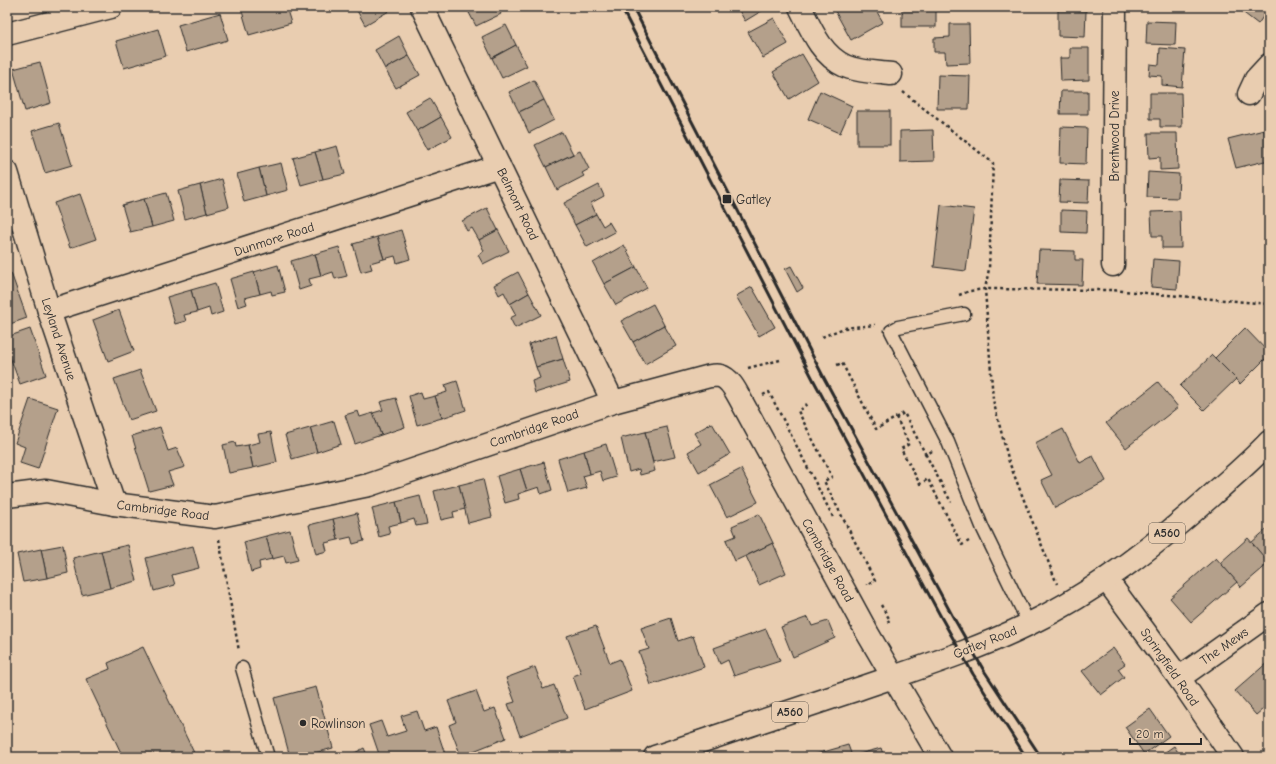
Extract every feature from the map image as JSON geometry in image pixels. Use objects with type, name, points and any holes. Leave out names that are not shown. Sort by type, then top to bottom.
[{"type":"street","points":[[7,34],[110,7]]},
{"type":"street","name":"Belmont Road","points":[[422,7],[613,402]]},
{"type":"street","points":[[800,7],[818,41],[826,52],[835,60],[845,66],[859,70],[891,74]]},
{"type":"street","name":"Brentwood Drive","points":[[1113,266],[1115,7]]},
{"type":"street","points":[[1249,94],[1256,79],[1269,65]]},
{"type":"street","name":"Dunmore Road","points":[[49,311],[500,166]]},
{"type":"street","name":"Leyland Avenue","points":[[7,172],[49,311],[114,504]]},
{"type":"street","name":"Cambridge Road","points":[[7,496],[46,491],[114,504],[215,517],[369,485],[613,402],[710,376],[720,376],[725,378],[744,406],[868,634],[894,676],[940,757]]},
{"type":"street","name":"Gatley Road","points":[[655,757],[970,650],[1029,624],[1065,605],[1106,579],[1162,537],[1255,457],[1269,442]]},
{"type":"street","name":"Springfield Road","points":[[1106,579],[1233,757]]},
{"type":"street","name":"The Mews","points":[[1178,678],[1269,614]]},
{"type":"lane","points":[[964,314],[898,327],[891,331],[948,442],[983,529],[1029,624]]},
{"type":"lane","points":[[242,668],[268,757]]},
{"type":"path","points":[[891,74],[900,90],[993,164],[989,269],[985,289],[993,400],[1009,462],[1065,605]]},
{"type":"path","points":[[985,289],[1112,290],[1269,304]]},
{"type":"path","points":[[725,378],[741,370],[780,360]]},
{"type":"path","points":[[837,365],[842,363],[876,428],[904,413],[954,507]]},
{"type":"path","points":[[744,406],[769,392],[836,523]]},
{"type":"path","points":[[807,404],[798,411],[832,477],[824,481],[875,580],[867,585],[864,578]]},
{"type":"path","points":[[896,417],[909,444],[901,449],[920,484],[928,479],[962,545],[971,540]]},
{"type":"path","points":[[926,454],[948,442]]},
{"type":"path","points":[[215,517],[242,668]]},
{"type":"building","points":[[286,7],[291,23],[249,35],[241,8]]},
{"type":"building","points":[[355,7],[386,7],[389,11],[365,25]]},
{"type":"building","points":[[466,7],[497,7],[501,14],[476,26]]},
{"type":"building","points":[[737,7],[768,7],[745,21]]},
{"type":"building","points":[[842,7],[874,7],[883,22],[851,40],[835,11]]},
{"type":"building","points":[[902,7],[936,7],[936,27],[902,27]]},
{"type":"building","points":[[1236,7],[1269,7],[1269,8],[1258,24]]},
{"type":"building","points":[[1058,10],[1086,11],[1085,37],[1058,36]]},
{"type":"building","points":[[220,13],[228,40],[186,52],[178,25]]},
{"type":"building","points":[[774,18],[788,44],[763,58],[748,32]]},
{"type":"building","points":[[1147,21],[1176,22],[1175,45],[1146,44]]},
{"type":"building","points":[[950,24],[969,24],[970,63],[946,64],[945,52],[934,52],[934,38],[950,37]]},
{"type":"building","points":[[506,25],[516,45],[492,58],[482,37]]},
{"type":"building","points":[[158,29],[166,56],[124,68],[116,41]]},
{"type":"building","points":[[399,36],[409,56],[385,69],[375,50]]},
{"type":"building","points":[[516,45],[527,66],[502,78],[492,58]]},
{"type":"building","points":[[1070,48],[1089,48],[1089,80],[1061,81],[1060,58],[1070,58]]},
{"type":"building","points":[[1160,48],[1185,50],[1182,87],[1162,85],[1162,76],[1149,75],[1150,64],[1159,65]]},
{"type":"building","points":[[802,54],[818,81],[789,99],[773,72]]},
{"type":"building","points":[[409,56],[420,75],[396,88],[385,69]]},
{"type":"building","points":[[40,62],[51,103],[25,111],[13,69]]},
{"type":"building","points":[[938,75],[970,76],[969,109],[937,109]]},
{"type":"building","points":[[534,80],[544,100],[519,112],[509,92]]},
{"type":"building","points":[[820,91],[852,106],[840,133],[808,119]]},
{"type":"building","points":[[1061,91],[1088,91],[1088,114],[1060,114]]},
{"type":"building","points":[[1150,93],[1181,93],[1182,127],[1160,127],[1160,119],[1150,119]]},
{"type":"building","points":[[430,98],[441,117],[417,131],[406,112]]},
{"type":"building","points":[[544,100],[554,120],[529,133],[519,112]]},
{"type":"building","points":[[857,111],[890,111],[890,145],[857,145]]},
{"type":"building","points":[[441,117],[452,137],[427,150],[417,131]]},
{"type":"building","points":[[59,123],[72,165],[45,173],[32,131]]},
{"type":"building","points":[[1061,127],[1087,128],[1086,164],[1060,163]]},
{"type":"building","points":[[933,130],[934,161],[900,162],[900,131]]},
{"type":"building","points":[[1264,130],[1269,149],[1269,160],[1236,168],[1228,139]]},
{"type":"building","points":[[562,132],[573,154],[546,167],[535,145]]},
{"type":"building","points":[[1148,133],[1177,133],[1178,169],[1160,170],[1160,157],[1149,158]]},
{"type":"building","points":[[337,146],[345,174],[323,179],[315,152]]},
{"type":"building","points":[[580,151],[589,169],[582,173],[584,176],[557,190],[546,167]]},
{"type":"building","points":[[315,152],[323,179],[301,185],[293,158]]},
{"type":"building","points":[[281,163],[288,190],[266,196],[259,168]]},
{"type":"building","points":[[259,168],[266,196],[244,202],[237,174]]},
{"type":"building","points":[[1148,172],[1179,174],[1178,198],[1147,197]]},
{"type":"building","points":[[222,179],[229,207],[207,213],[200,185]]},
{"type":"building","points":[[1060,180],[1089,181],[1088,203],[1059,202]]},
{"type":"building","points":[[200,185],[207,213],[185,219],[178,191]]},
{"type":"building","points":[[599,185],[604,196],[591,203],[596,214],[575,225],[564,203]]},
{"type":"building","points":[[166,193],[174,221],[152,227],[144,199]]},
{"type":"building","points":[[80,194],[96,239],[70,248],[54,203]]},
{"type":"building","points":[[144,199],[152,227],[130,232],[122,205]]},
{"type":"building","points":[[941,205],[974,209],[966,271],[934,267]]},
{"type":"building","points":[[487,208],[498,230],[479,240],[472,228],[467,231],[462,221]]},
{"type":"building","points":[[1061,210],[1087,211],[1086,233],[1061,232]]},
{"type":"building","points":[[1180,211],[1181,248],[1162,248],[1162,236],[1152,236],[1151,212]]},
{"type":"building","points":[[596,214],[603,226],[609,222],[615,232],[587,247],[575,225]]},
{"type":"building","points":[[401,230],[410,259],[397,263],[395,256],[384,259],[377,237]]},
{"type":"building","points":[[498,230],[509,251],[483,264],[478,255],[484,251],[479,240]]},
{"type":"building","points":[[377,237],[384,259],[370,263],[372,269],[361,272],[353,244]]},
{"type":"building","points":[[624,245],[636,267],[604,284],[593,263]]},
{"type":"building","points":[[339,247],[347,276],[335,279],[333,272],[321,276],[315,254]]},
{"type":"building","points":[[1039,250],[1075,251],[1075,260],[1083,260],[1082,285],[1037,284]]},
{"type":"building","points":[[315,254],[321,276],[309,279],[311,286],[299,290],[291,261]]},
{"type":"building","points":[[1153,259],[1179,261],[1177,289],[1151,287]]},
{"type":"building","points":[[278,265],[285,292],[272,295],[271,291],[260,294],[254,272]]},
{"type":"building","points":[[791,266],[803,288],[797,292],[785,269]]},
{"type":"building","points":[[636,267],[647,288],[616,305],[604,284]]},
{"type":"building","points":[[254,272],[260,294],[245,298],[247,304],[238,307],[230,279]]},
{"type":"building","points":[[518,272],[529,293],[510,304],[504,292],[499,295],[494,285]]},
{"type":"building","points":[[11,273],[27,318],[7,325],[7,274]]},
{"type":"building","points":[[215,283],[223,312],[211,316],[209,308],[197,312],[191,290]]},
{"type":"building","points":[[752,287],[775,327],[759,336],[736,296]]},
{"type":"building","points":[[191,290],[197,312],[184,315],[186,321],[175,324],[167,297]]},
{"type":"building","points":[[529,293],[541,315],[515,328],[510,318],[516,315],[510,304]]},
{"type":"building","points":[[653,304],[664,325],[633,342],[621,321]]},
{"type":"building","points":[[119,310],[134,351],[108,361],[93,320]]},
{"type":"building","points":[[664,325],[676,346],[645,364],[633,342]]},
{"type":"building","points":[[1245,328],[1269,353],[1269,355],[1240,384],[1215,358]]},
{"type":"building","points":[[30,329],[46,375],[20,384],[7,349],[7,337]]},
{"type":"building","points":[[556,335],[563,359],[536,367],[529,344]]},
{"type":"building","points":[[1212,355],[1236,379],[1204,410],[1180,386]]},
{"type":"building","points":[[563,359],[570,382],[535,393],[532,381],[540,378],[536,367]]},
{"type":"building","points":[[140,370],[156,411],[129,420],[114,379]]},
{"type":"building","points":[[457,381],[466,410],[442,418],[435,396],[447,392],[445,385]]},
{"type":"building","points":[[1158,382],[1178,407],[1126,448],[1106,423]]},
{"type":"building","points":[[421,392],[423,399],[435,396],[442,418],[417,425],[409,396]]},
{"type":"building","points":[[396,398],[405,427],[381,435],[373,413],[383,410],[380,402]]},
{"type":"building","points":[[30,399],[58,408],[38,469],[20,463],[25,447],[15,443]]},
{"type":"building","points":[[358,411],[360,417],[373,413],[381,435],[355,444],[345,415]]},
{"type":"building","points":[[334,421],[341,444],[317,452],[310,428]]},
{"type":"building","points":[[712,423],[730,454],[699,472],[688,452],[701,444],[694,433]]},
{"type":"building","points":[[160,427],[168,451],[177,448],[185,467],[168,472],[173,485],[149,491],[132,436]]},
{"type":"building","points":[[667,427],[675,457],[653,462],[645,432]]},
{"type":"building","points":[[310,428],[317,452],[292,459],[285,435]]},
{"type":"building","points":[[1063,429],[1080,463],[1093,456],[1106,481],[1055,508],[1041,480],[1052,475],[1035,443]]},
{"type":"building","points":[[271,432],[277,462],[253,468],[248,445],[260,442],[258,434]]},
{"type":"building","points":[[645,432],[655,471],[640,475],[639,469],[629,472],[621,438]]},
{"type":"building","points":[[235,442],[236,447],[248,445],[253,468],[229,473],[223,445]]},
{"type":"building","points":[[606,444],[616,477],[603,481],[600,471],[590,474],[584,451]]},
{"type":"building","points":[[584,451],[590,474],[583,476],[587,488],[568,493],[558,459]]},
{"type":"building","points":[[544,462],[552,490],[541,494],[539,487],[527,491],[520,469]]},
{"type":"building","points":[[520,469],[527,491],[518,494],[519,499],[505,503],[497,476]]},
{"type":"building","points":[[741,469],[758,502],[727,517],[710,485]]},
{"type":"building","points":[[483,479],[492,517],[468,523],[459,485]]},
{"type":"building","points":[[459,485],[465,509],[453,512],[454,517],[441,520],[434,491]]},
{"type":"building","points":[[420,496],[427,524],[416,526],[414,519],[401,523],[396,502]]},
{"type":"building","points":[[396,502],[401,523],[388,526],[390,534],[379,537],[372,508]]},
{"type":"building","points":[[357,513],[364,541],[353,544],[351,537],[338,540],[333,519]]},
{"type":"building","points":[[759,514],[773,543],[735,561],[726,540],[736,536],[732,526]]},
{"type":"building","points":[[333,519],[338,540],[325,543],[327,551],[316,554],[309,525]]},
{"type":"building","points":[[1269,527],[1269,563],[1251,543]]},
{"type":"building","points":[[290,530],[298,560],[286,563],[284,556],[272,559],[266,536]]},
{"type":"building","points":[[266,536],[272,559],[259,562],[260,569],[251,572],[244,542]]},
{"type":"building","points":[[1248,538],[1269,563],[1241,587],[1220,563]]},
{"type":"building","points":[[773,543],[786,573],[759,585],[746,556]]},
{"type":"building","points":[[63,545],[68,573],[47,578],[41,549]]},
{"type":"building","points":[[128,545],[137,581],[110,588],[101,551]]},
{"type":"building","points":[[193,546],[199,568],[172,575],[175,585],[154,591],[146,558]]},
{"type":"building","points":[[41,549],[47,578],[23,582],[17,554]]},
{"type":"building","points":[[101,551],[110,588],[82,595],[73,558]]},
{"type":"building","points":[[1216,558],[1237,582],[1191,622],[1170,598]]},
{"type":"building","points":[[808,617],[812,626],[828,621],[835,638],[793,657],[781,627]]},
{"type":"building","points":[[671,618],[678,641],[693,636],[704,667],[651,685],[639,652],[649,649],[641,628]]},
{"type":"building","points":[[596,626],[610,663],[620,659],[632,691],[585,709],[573,676],[581,673],[567,636]]},
{"type":"building","points":[[766,629],[780,661],[734,676],[728,660],[720,664],[714,648]]},
{"type":"building","points":[[143,647],[196,757],[123,757],[86,679],[110,669],[108,663]]},
{"type":"building","points":[[1113,648],[1125,664],[1118,669],[1124,677],[1101,695],[1082,671]]},
{"type":"building","points":[[1269,661],[1269,704],[1256,715],[1235,691]]},
{"type":"building","points":[[535,667],[543,689],[554,685],[567,718],[520,736],[508,704],[515,702],[506,678]]},
{"type":"building","name":"Rowlinson","points":[[316,687],[333,748],[300,757],[290,757],[274,698]]},
{"type":"building","points":[[476,691],[484,712],[495,708],[506,738],[461,756],[449,725],[456,722],[448,701]]},
{"type":"building","points":[[1150,709],[1169,736],[1144,754],[1125,727]]},
{"type":"building","points":[[417,711],[424,731],[436,727],[446,757],[380,757],[369,725],[381,721],[387,737],[406,731],[401,716]]},
{"type":"building","points":[[848,745],[852,756],[881,748],[884,757],[806,757]]},
{"type":"building","points":[[1174,746],[1181,757],[1158,757]]},
{"type":"building","points":[[364,748],[368,757],[347,757]]},
{"type":"railway","points":[[621,7],[814,381],[941,617],[973,674],[1026,757]]},
{"type":"railway","points":[[633,7],[824,378],[952,615],[983,669],[1041,757]]},
{"type":"place","name":"Gatley","points":[[727,199]]},
{"type":"place","name":"Rowlinson","points":[[303,723]]}]
